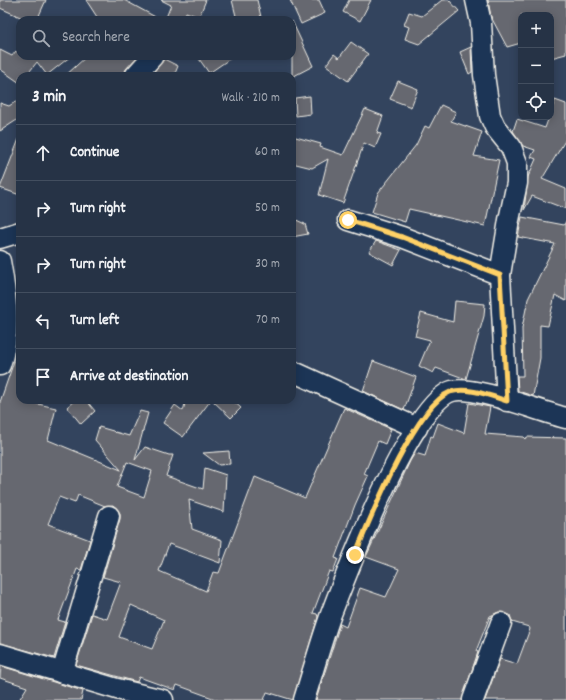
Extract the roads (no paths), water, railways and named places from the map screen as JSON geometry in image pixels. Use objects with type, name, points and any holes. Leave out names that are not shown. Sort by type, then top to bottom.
[{"type":"street","points":[[476,0],[481,22],[484,75],[490,116],[495,127],[511,147],[517,163],[517,183],[511,208],[500,275],[507,401]]},
{"type":"street","points":[[139,72],[149,60]]},
{"type":"street","points":[[348,220],[402,237],[500,275]]},
{"type":"street","points":[[0,238],[16,233]]},
{"type":"street","points":[[0,261],[5,286],[6,318],[2,339],[0,365]]},
{"type":"street","points":[[296,373],[328,389],[417,428]]},
{"type":"street","points":[[304,700],[331,615],[381,494],[399,458],[417,428],[430,409],[442,396],[452,391],[462,390],[566,418]]},
{"type":"street","points":[[62,673],[109,516]]},
{"type":"street","points":[[473,700],[501,623]]},
{"type":"street","points":[[0,654],[62,673],[163,700]]}]
